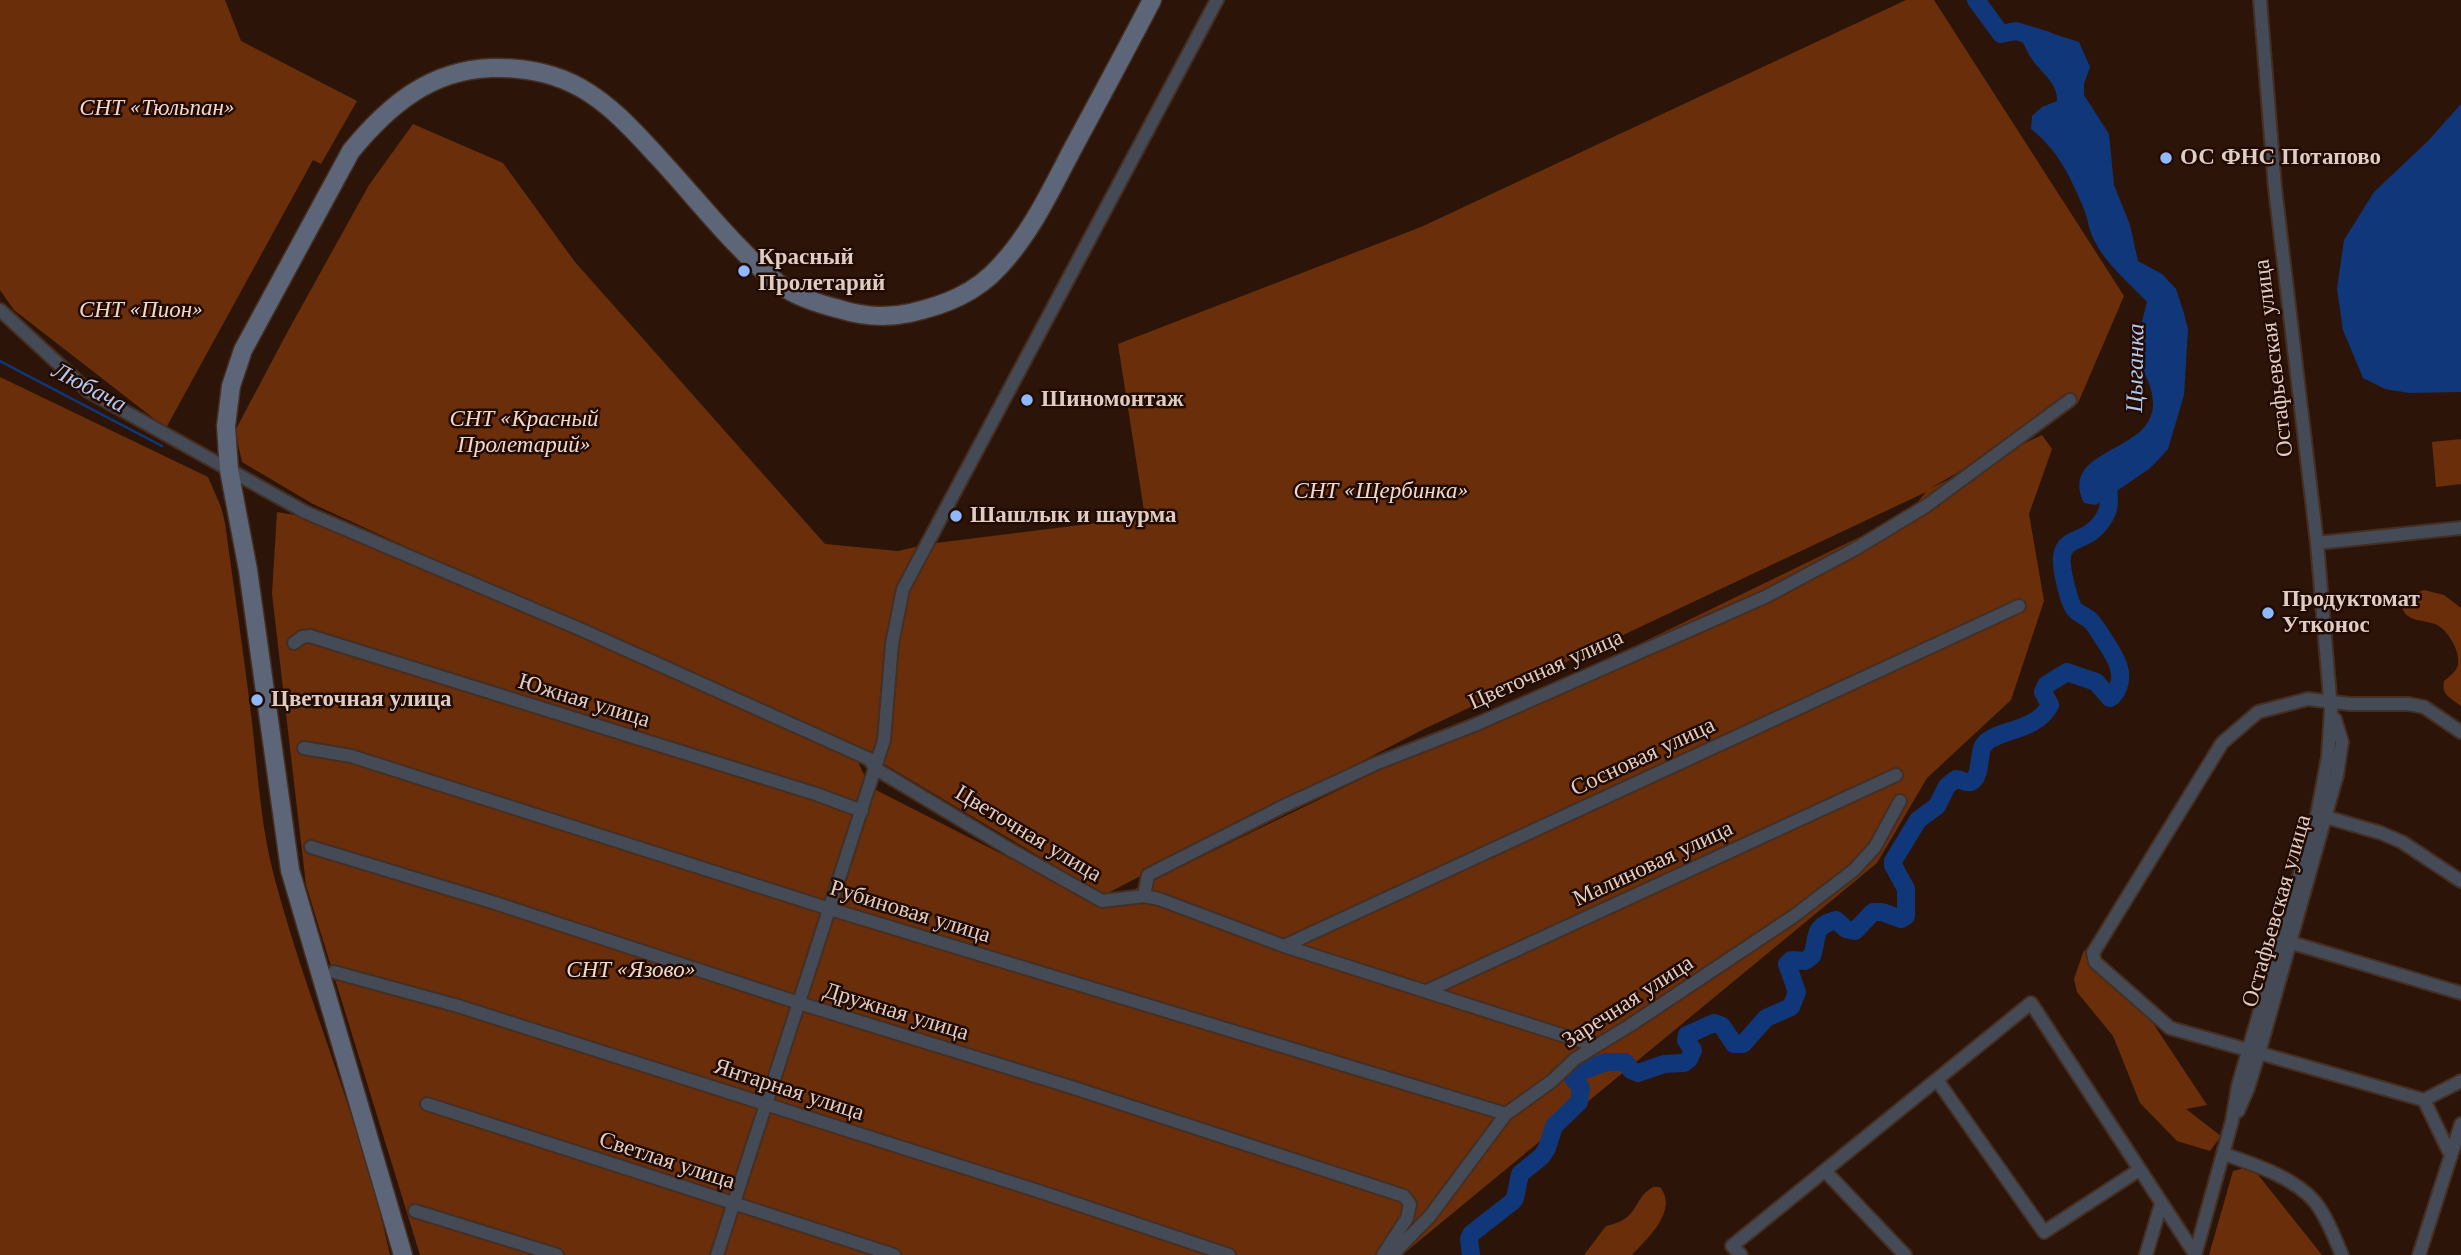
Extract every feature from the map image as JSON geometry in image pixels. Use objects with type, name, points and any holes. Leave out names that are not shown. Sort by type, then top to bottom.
[{"type":"main road","points":[[403,1255],[290,870],[248,570],[229,470],[226,426],[231,386],[243,350],[351,151],[374,123],[415,89],[445,75],[474,68],[515,67],[550,74],[582,88],[616,113],[748,256],[781,285],[816,303],[853,313],[897,316],[935,307],[971,292],[1008,257],[1025,236],[1152,0]]},
{"type":"street","points":[[717,1255],[876,769],[884,740],[891,644],[903,589],[1217,0]]},
{"type":"street","name":"Остафьевская улица","points":[[2253,1051],[2317,815],[2329,757],[2331,705],[2317,543],[2275,188],[2260,0]]},
{"type":"street","name":"Цветочная улица","points":[[0,310],[88,391],[305,512],[582,630],[869,759],[876,769],[1102,901],[1144,896],[1148,875],[1284,806],[1375,764],[1477,724],[1752,602],[1855,550],[1926,506],[2070,400]]},
{"type":"street","points":[[2317,543],[2461,528]]},
{"type":"street","name":"Сосновая улица","points":[[1284,946],[2019,606]]},
{"type":"street","name":"Южная улица","points":[[294,643],[302,637],[310,636],[816,794],[862,811]]},
{"type":"street","points":[[2461,732],[2424,707],[2409,704],[2331,705],[2308,699],[2259,712],[2222,744],[2092,953],[2095,962],[2170,1028],[2424,1100],[2461,1081]]},
{"type":"street","name":"Остафьевская улица","points":[[2195,1255],[2224,1154],[2234,1102],[2289,942],[2339,767],[2342,742],[2331,705]]},
{"type":"street","name":"Рубиновая улица","points":[[304,748],[351,756],[830,909],[1506,1114]]},
{"type":"street","name":"Малиновая улица","points":[[1427,992],[1896,775]]},
{"type":"street","name":"Заречная улица","points":[[1392,1255],[1430,1216],[1506,1114],[1552,1081],[1575,1059],[1794,916],[1854,870],[1875,847],[1900,801]]},
{"type":"street","points":[[2326,817],[2402,842],[2461,881]]},
{"type":"street","name":"Дружная улица","points":[[311,847],[492,902],[1404,1196],[1410,1205],[1407,1218],[1383,1255]]},
{"type":"street","points":[[1144,896],[1159,899],[1284,946],[1596,1046]]},
{"type":"street","points":[[2289,942],[2461,993]]},
{"type":"street","name":"Янтарная улица","points":[[334,972],[458,1006],[1038,1191],[1229,1255]]},
{"type":"street","points":[[1741,1255],[1732,1246],[2031,1003],[2195,1255]]},
{"type":"street","points":[[1937,1080],[2044,1232],[2139,1170]]},
{"type":"street","points":[[2424,1100],[2451,1156]]},
{"type":"street","name":"Светлая улица","points":[[427,1104],[894,1255]]},
{"type":"street","points":[[2419,1255],[2461,1124]]},
{"type":"street","points":[[2224,1154],[2259,1166],[2287,1180],[2314,1200],[2342,1255]]},
{"type":"street","points":[[1825,1171],[1905,1255]]},
{"type":"street","points":[[2146,1255],[2161,1204]]},
{"type":"street","points":[[415,1211],[557,1255]]},
{"type":"green space","name":"СНТ «Тюльпан»","points":[[0,0],[225,0],[241,41],[357,101],[321,164],[313,160],[166,428],[14,310],[0,290]]},
{"type":"green space","points":[[1906,0],[1934,0],[2124,296],[2078,403],[1929,489],[2042,435],[2052,449],[2029,514],[2044,601],[2011,700],[1927,778],[1877,863],[1402,1255],[420,1255],[306,885],[272,594],[277,512],[301,516],[687,683],[858,762],[870,787],[1102,905],[1909,513],[1926,492],[1424,729],[1104,895],[864,752],[581,627],[313,504],[242,462],[235,431],[369,185],[413,124],[503,163],[575,262],[825,544],[898,551],[928,544],[1145,517],[1118,344],[1421,227]]},
{"type":"green space","points":[[0,377],[208,477],[225,523],[249,697],[260,802],[270,860],[304,974],[351,1113],[379,1207],[390,1255],[0,1255]]},
{"type":"green space","points":[[2461,439],[2461,484],[2436,487],[2432,442]]},
{"type":"green space","points":[[2424,590],[2444,595],[2461,608],[2461,706],[2448,696],[2443,686],[2458,665],[2452,641],[2440,626],[2411,618],[2404,612],[2407,600]]},
{"type":"green space","points":[[2084,950],[2137,999],[2207,1105],[2186,1109],[2221,1136],[2210,1151],[2177,1141],[2140,1103],[2113,1036],[2077,992],[2074,979]]},
{"type":"green space","points":[[2251,1166],[2322,1255],[2209,1255],[2233,1171]]},
{"type":"green space","points":[[1653,1187],[1660,1187],[1666,1205],[1659,1224],[1632,1255],[1584,1255],[1606,1226],[1631,1214],[1641,1198]]},
{"type":"water","points":[[2032,27],[2079,42],[2090,67],[2084,84],[2084,95],[2109,134],[2114,185],[2130,225],[2138,261],[2162,274],[2176,289],[2188,329],[2184,395],[2168,449],[2149,469],[2096,505],[2084,503],[2080,485],[2084,471],[2094,460],[2139,433],[2149,420],[2153,404],[2151,390],[2134,353],[2147,302],[2099,249],[2069,176],[2049,146],[2031,129],[2032,116],[2042,107],[2057,101],[2053,84],[2032,60],[2022,41],[2024,33]]},
{"type":"water","points":[[2461,104],[2461,392],[2409,393],[2385,389],[2363,378],[2343,330],[2337,289],[2344,240],[2374,192],[2428,141]]},
{"type":"waterway","name":"Цыганка","points":[[1976,0],[2001,34],[2016,31],[2046,40]]},
{"type":"waterway","name":"Любача","points":[[0,361],[162,446]]},
{"type":"waterway","name":"Цыганка","points":[[1471,1255],[1471,1234],[1512,1202],[1520,1174],[1542,1156],[1554,1126],[1579,1102],[1581,1088],[1573,1078],[1574,1074],[1606,1062],[1625,1062],[1631,1070],[1638,1073],[1664,1064],[1684,1063],[1693,1050],[1686,1040],[1687,1035],[1714,1023],[1722,1026],[1734,1044],[1743,1044],[1766,1018],[1791,1007],[1797,992],[1787,964],[1791,960],[1805,961],[1812,956],[1819,929],[1836,920],[1846,929],[1855,931],[1873,912],[1882,912],[1901,919],[1906,916],[1906,889],[1893,861],[1918,820],[1937,806],[1947,786],[1956,779],[1966,782],[1975,779],[1981,750],[1988,741],[2025,726],[2044,714],[2050,705],[2043,692],[2046,685],[2067,672],[2096,682],[2110,698],[2113,696],[2120,681],[2119,666],[2094,624],[2073,606],[2063,573],[2062,558],[2064,549],[2070,543],[2087,535],[2105,516],[2109,500],[2108,473]]},
{"type":"place","name":"ОС ФНС Потапово","points":[[2166,158]]},
{"type":"place","name":"Красный Пролетарий","points":[[744,271]]},
{"type":"place","name":"Шиномонтаж","points":[[1027,400]]},
{"type":"place","name":"Шашлык и шаурма","points":[[956,516]]},
{"type":"place","name":"Продуктомат Утконос","points":[[2268,613]]},
{"type":"place","name":"Цветочная улица","points":[[257,700]]},
{"type":"park label","name":"СНТ «Пион»","points":[[141,311]]},
{"type":"park label","name":"СНТ «Красный Пролетарий»","points":[[524,433]]},
{"type":"park label","name":"СНТ «Щербинка»","points":[[1381,492]]},
{"type":"park label","name":"СНТ «Язово»","points":[[631,971]]}]
